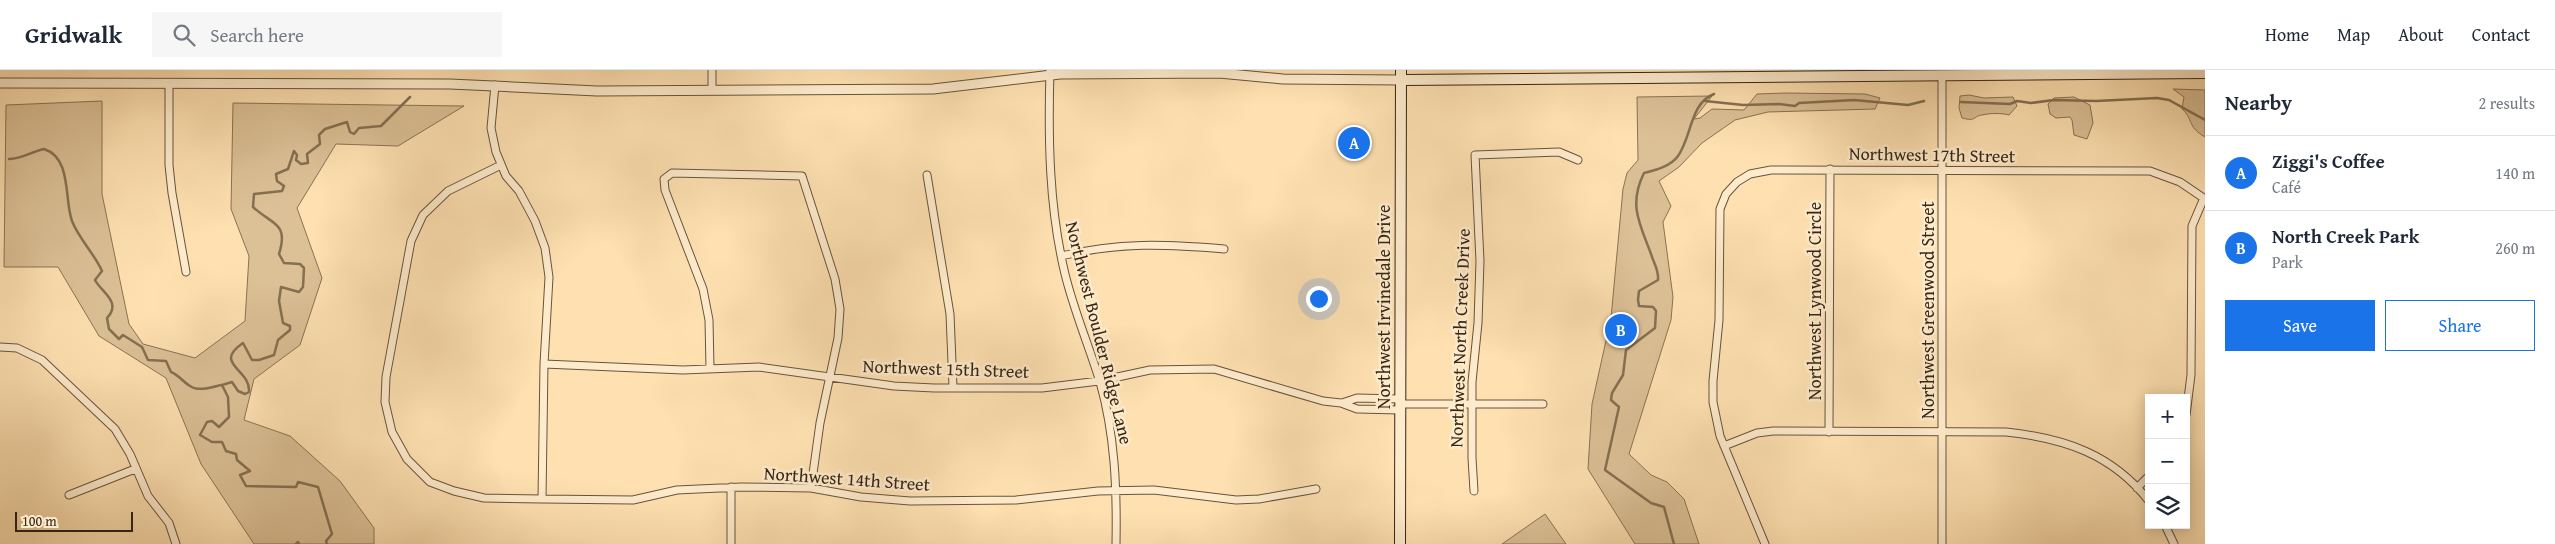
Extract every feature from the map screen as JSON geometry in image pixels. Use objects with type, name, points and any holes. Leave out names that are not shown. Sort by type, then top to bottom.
[{"type":"main road","points":[[1401,75],[1942,76],[2205,74]]},
{"type":"main road","name":"Northwest Irvinedale Drive","points":[[1400,544],[1401,75]]},
{"type":"street","points":[[712,70],[712,90]]},
{"type":"street","points":[[0,83],[495,85],[570,90],[933,89],[1050,72],[1218,73],[1283,79],[1401,75]]},
{"type":"street","name":"Northwest Boulder Ridge Lane","points":[[1050,72],[1051,173],[1061,256],[1078,323],[1099,381],[1112,437],[1116,544]]},
{"type":"street","name":"Northwest Greenwood Street","points":[[1942,76],[1942,544]]},
{"type":"street","points":[[168,84],[169,165],[186,272]]},
{"type":"street","points":[[495,85],[491,128],[501,164],[506,176],[519,191],[535,221],[545,248],[549,277],[544,364],[542,499]]},
{"type":"street","name":"Northwest North Creek Drive","points":[[1474,491],[1472,404],[1480,269],[1475,155],[1559,152],[1578,160]]},
{"type":"street","name":"Northwest 14th Street","points":[[501,164],[448,191],[424,215],[411,241],[386,378],[385,402],[392,432],[407,459],[430,482],[454,491],[484,498],[633,500],[677,490],[732,487],[811,488],[860,497],[910,501],[1016,500],[1115,491],[1178,492],[1236,500],[1259,499],[1316,489]]},
{"type":"street","name":"Northwest Lynwood Circle","points":[[1829,432],[1830,169]]},
{"type":"street","name":"Northwest 17th Street","points":[[1765,544],[1724,446],[1713,402],[1719,320],[1720,209],[1726,194],[1737,182],[1750,174],[1764,170],[2150,171],[2180,182],[2204,199]]},
{"type":"street","points":[[710,368],[709,320],[703,288],[665,190],[664,179],[672,173],[802,176],[836,279],[840,310],[838,338],[820,423],[811,488]]},
{"type":"street","points":[[928,175],[950,314],[953,387]]},
{"type":"street","points":[[2189,394],[2191,375],[2192,226],[2204,199]]},
{"type":"street","points":[[1061,256],[1110,246],[1135,244],[1166,244],[1224,249]]},
{"type":"street","points":[[0,347],[17,348],[42,360],[115,429],[148,496],[169,523],[176,544]]},
{"type":"street","name":"Northwest 15th Street","points":[[544,364],[683,370],[759,366],[894,386],[1042,388],[1099,381],[1150,370],[1214,369],[1324,401],[1341,403],[1357,410],[1400,404],[1543,404]]},
{"type":"street","name":"Northwest 15th Street","points":[[1341,403],[1357,398],[1400,404]]},
{"type":"street","points":[[1724,446],[1765,432],[2006,432],[2058,440],[2101,458],[2145,497]]},
{"type":"street","points":[[69,495],[135,469]]},
{"type":"street","points":[[2137,488],[2145,480]]},
{"type":"street","points":[[731,544],[732,487]]},
{"type":"street","points":[[2167,529],[2174,544]]},
{"type":"shaded area","points":[[2173,89],[2205,90],[2205,137],[2195,130],[2182,109],[2184,97]]},
{"type":"shaded area","points":[[1757,94],[1865,94],[1880,98],[1875,109],[1768,112],[1735,120],[1702,143],[1679,167],[1659,181],[1671,206],[1663,222],[1673,297],[1671,320],[1629,454],[1651,475],[1667,482],[1684,499],[1699,544],[1635,544],[1588,469],[1592,404],[1611,318],[1623,189],[1627,173],[1638,160],[1637,97],[1712,96],[1694,119],[1700,118],[1712,109],[1744,110]]},
{"type":"shaded area","points":[[1969,95],[1984,98],[2013,97],[2017,106],[2009,115],[1992,114],[1973,119],[1962,118],[1959,108],[1960,96]]},
{"type":"shaded area","points":[[2074,97],[2090,105],[2093,123],[2087,139],[2074,135],[2070,117],[2056,118],[2050,114],[2048,104],[2054,98]]},
{"type":"shaded area","points":[[102,101],[102,194],[129,324],[143,344],[195,358],[245,321],[249,256],[231,209],[233,103],[464,106],[398,146],[336,144],[297,208],[322,278],[300,345],[254,379],[244,420],[290,436],[340,481],[374,528],[374,544],[254,544],[201,464],[166,378],[99,336],[58,267],[4,267],[6,105]]},
{"type":"shaded area","points":[[1545,514],[1566,544],[1502,544]]},
{"type":"waterway","points":[[1674,544],[1664,507],[1651,503],[1605,470],[1619,407],[1611,400],[1612,393],[1623,375],[1626,350],[1655,328],[1656,311],[1653,307],[1639,306],[1638,300],[1639,291],[1658,280],[1657,270],[1637,214],[1636,205],[1639,184],[1644,173],[1667,165],[1678,156],[1700,105],[1706,98],[1714,94]]},
{"type":"waterway","points":[[327,544],[326,541],[332,534],[318,487],[298,482],[296,487],[246,486],[240,475],[250,471],[237,460],[236,454],[226,451],[222,442],[212,442],[200,435],[207,422],[212,421],[219,427],[229,417],[228,397],[222,385],[232,382],[238,391],[245,394],[249,392],[245,378],[232,362],[231,356],[234,350],[243,343],[252,360],[259,360],[274,355],[278,340],[290,330],[290,326],[283,323],[279,301],[281,287],[299,292],[303,287],[304,268],[300,264],[284,263],[279,254],[282,244],[280,230],[277,225],[253,207],[254,194],[282,191],[284,186],[277,181],[276,174],[288,169],[294,151],[297,155],[296,160],[301,164],[308,163],[307,154],[320,144],[319,135],[325,129],[347,122],[350,132],[354,134],[359,128],[381,126],[410,97]]},
{"type":"waterway","points":[[1961,102],[2010,104],[2017,101],[2031,103],[2054,100],[2096,101],[2157,98],[2169,100],[2205,120]]},
{"type":"waterway","points":[[1705,101],[1743,105],[1779,104],[1795,106],[1799,103],[1854,100],[1908,105],[1924,101]]},
{"type":"waterway","points":[[9,159],[18,158],[44,149],[53,154],[59,161],[66,180],[72,221],[102,271],[95,280],[112,302],[111,312],[107,318],[109,329],[119,339],[123,335],[142,347],[148,360],[166,361],[171,372],[193,388],[221,385]]},
{"type":"waterway","points":[[296,544],[298,542],[299,544]]},
{"type":"place","name":"Ziggi's Coffee","points":[[1354,143]]},
{"type":"place","name":"North Creek Park","points":[[1621,330]]}]
